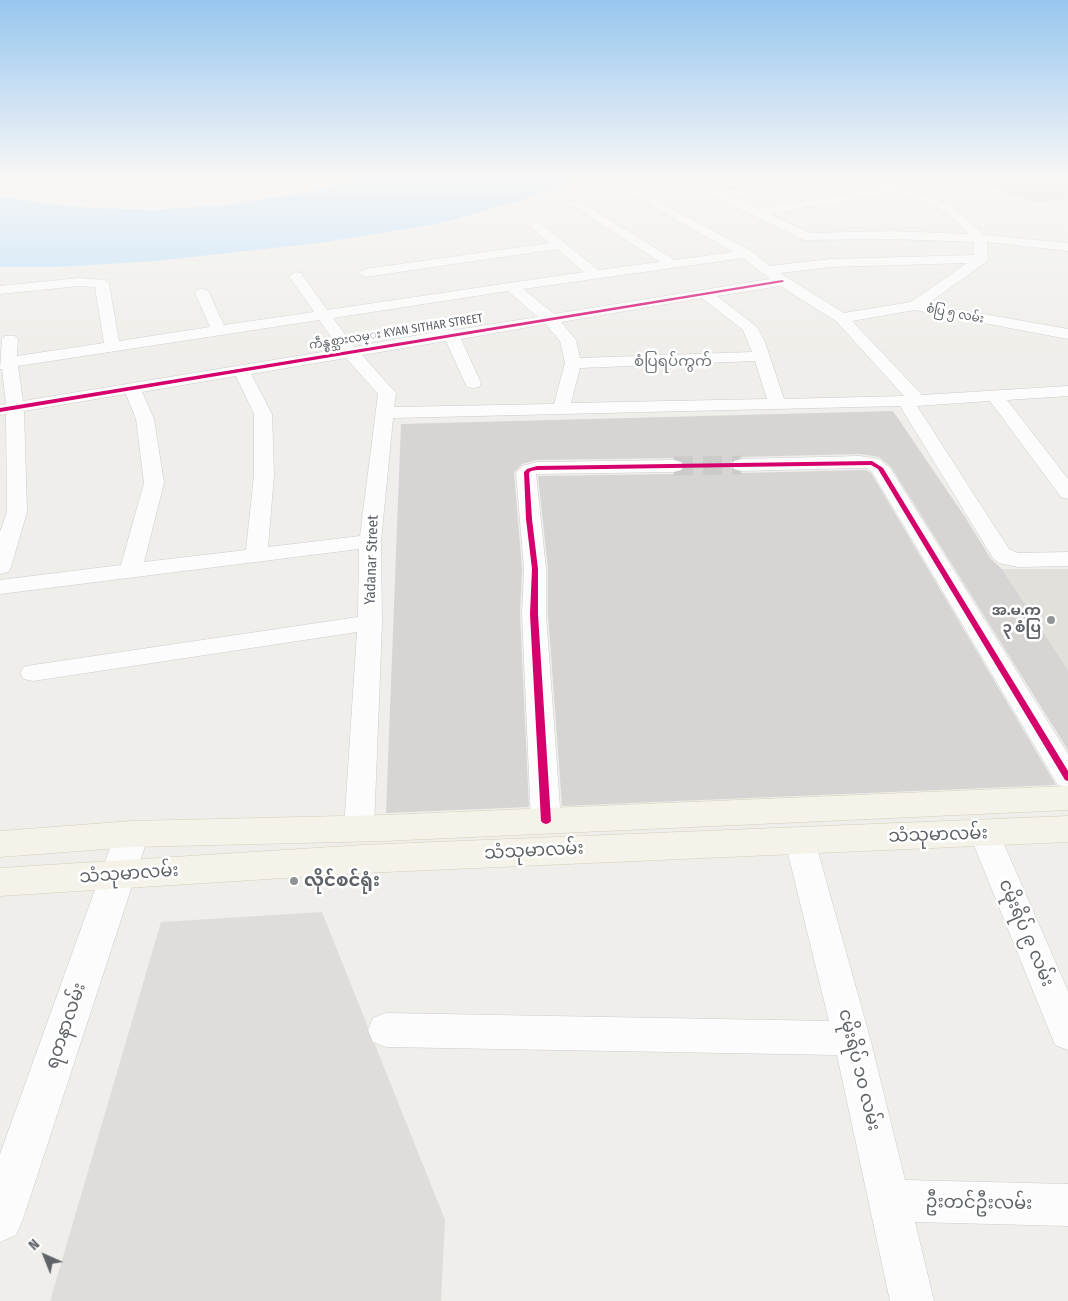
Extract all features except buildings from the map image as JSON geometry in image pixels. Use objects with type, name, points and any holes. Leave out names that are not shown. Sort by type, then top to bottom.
[{"type":"main road","name":"သံသုမာလမ်း","points":[[0,844],[132,834],[359,829],[1068,798]]},
{"type":"main road","name":"သံသုမာလမ်း","points":[[0,882],[382,858],[1068,829]]},
{"type":"street","points":[[552,239],[595,274]]},
{"type":"street","points":[[633,239],[671,263]]},
{"type":"street","points":[[719,239],[746,254],[767,270],[841,318],[910,400],[1001,553],[1007,558],[1018,560],[1068,559]]},
{"type":"street","points":[[980,239],[981,259]]},
{"type":"street","points":[[987,239],[1068,247]]},
{"type":"street","points":[[365,273],[560,245]]},
{"type":"street","points":[[5,364],[511,286],[746,254]]},
{"type":"street","points":[[767,270],[811,264],[981,259]]},
{"type":"street","points":[[916,306],[981,259]]},
{"type":"street","name":"Yadanar Street","points":[[296,276],[349,351],[387,393],[370,541],[370,623],[359,829]]},
{"type":"street","name":"ကဵန္စစ္သားလမ္း KYAN SITHAR STREET","points":[[7,409],[782,280]]},
{"type":"street","points":[[0,290],[79,282],[102,284],[112,348]]},
{"type":"street","points":[[511,286],[549,318],[568,340],[573,363],[561,409]]},
{"type":"street","points":[[202,293],[219,331]]},
{"type":"street","points":[[705,294],[749,327],[762,356],[777,404]]},
{"type":"street","name":"စံပြ ၅ လမ်း","points":[[841,318],[916,306],[1068,334]]},
{"type":"street","points":[[451,334],[473,383]]},
{"type":"street","points":[[0,567],[5,538],[17,512],[8,463],[5,364],[10,339]]},
{"type":"street","points":[[573,363],[762,356]]},
{"type":"street","points":[[241,370],[263,414],[264,475],[256,555]]},
{"type":"street","points":[[131,570],[154,483],[145,420],[132,388]]},
{"type":"street","points":[[385,413],[910,400],[1068,391]]},
{"type":"street","points":[[995,396],[1068,493]]},
{"type":"street","points":[[740,465],[860,462],[872,463],[880,468],[1068,778]]},
{"type":"street","points":[[546,821],[534,614],[535,569],[526,473],[537,468],[674,466]]},
{"type":"street","points":[[0,586],[370,541]]},
{"type":"street","points":[[33,674],[370,623]]},
{"type":"street","name":"ငမိုးရိပ် ၉ လမ်း","points":[[984,833],[1068,1032]]},
{"type":"street","name":"ရတနာလမ်း","points":[[0,1219],[132,834]]},
{"type":"street","name":"ငမိုးရိပ် ၁၀ လမ်း","points":[[800,841],[852,1038],[912,1301]]},
{"type":"street","points":[[386,1030],[852,1038]]},
{"type":"street","name":"ဦးတင်ဦးလမ်း","points":[[890,1201],[1068,1205]]},
{"type":"shaded area","name":"အ.မ.က ၃ စံပြ","points":[[1002,569],[1068,569],[1068,670]]},
{"type":"shaded area","points":[[322,912],[445,1220],[441,1301],[50,1301],[161,922]]},
{"type":"water","points":[[0,239],[345,239],[156,261],[58,267],[0,267]]},
{"type":"tunnel","points":[[674,466],[741,465]]},
{"type":"cycle path","points":[[0,410],[782,281]]},
{"type":"cycle path","points":[[546,821],[534,614],[535,569],[526,473],[537,468],[872,463],[880,468],[1068,778]]},
{"type":"place","name":"အ.မ.က ၃ စံပြ","points":[[1051,620]]},
{"type":"place","name":"လိုင်စင်ရုံး","points":[[294,881]]},
{"type":"district","name":"စံပြရပ်ကွက်","points":[[673,362]]}]
